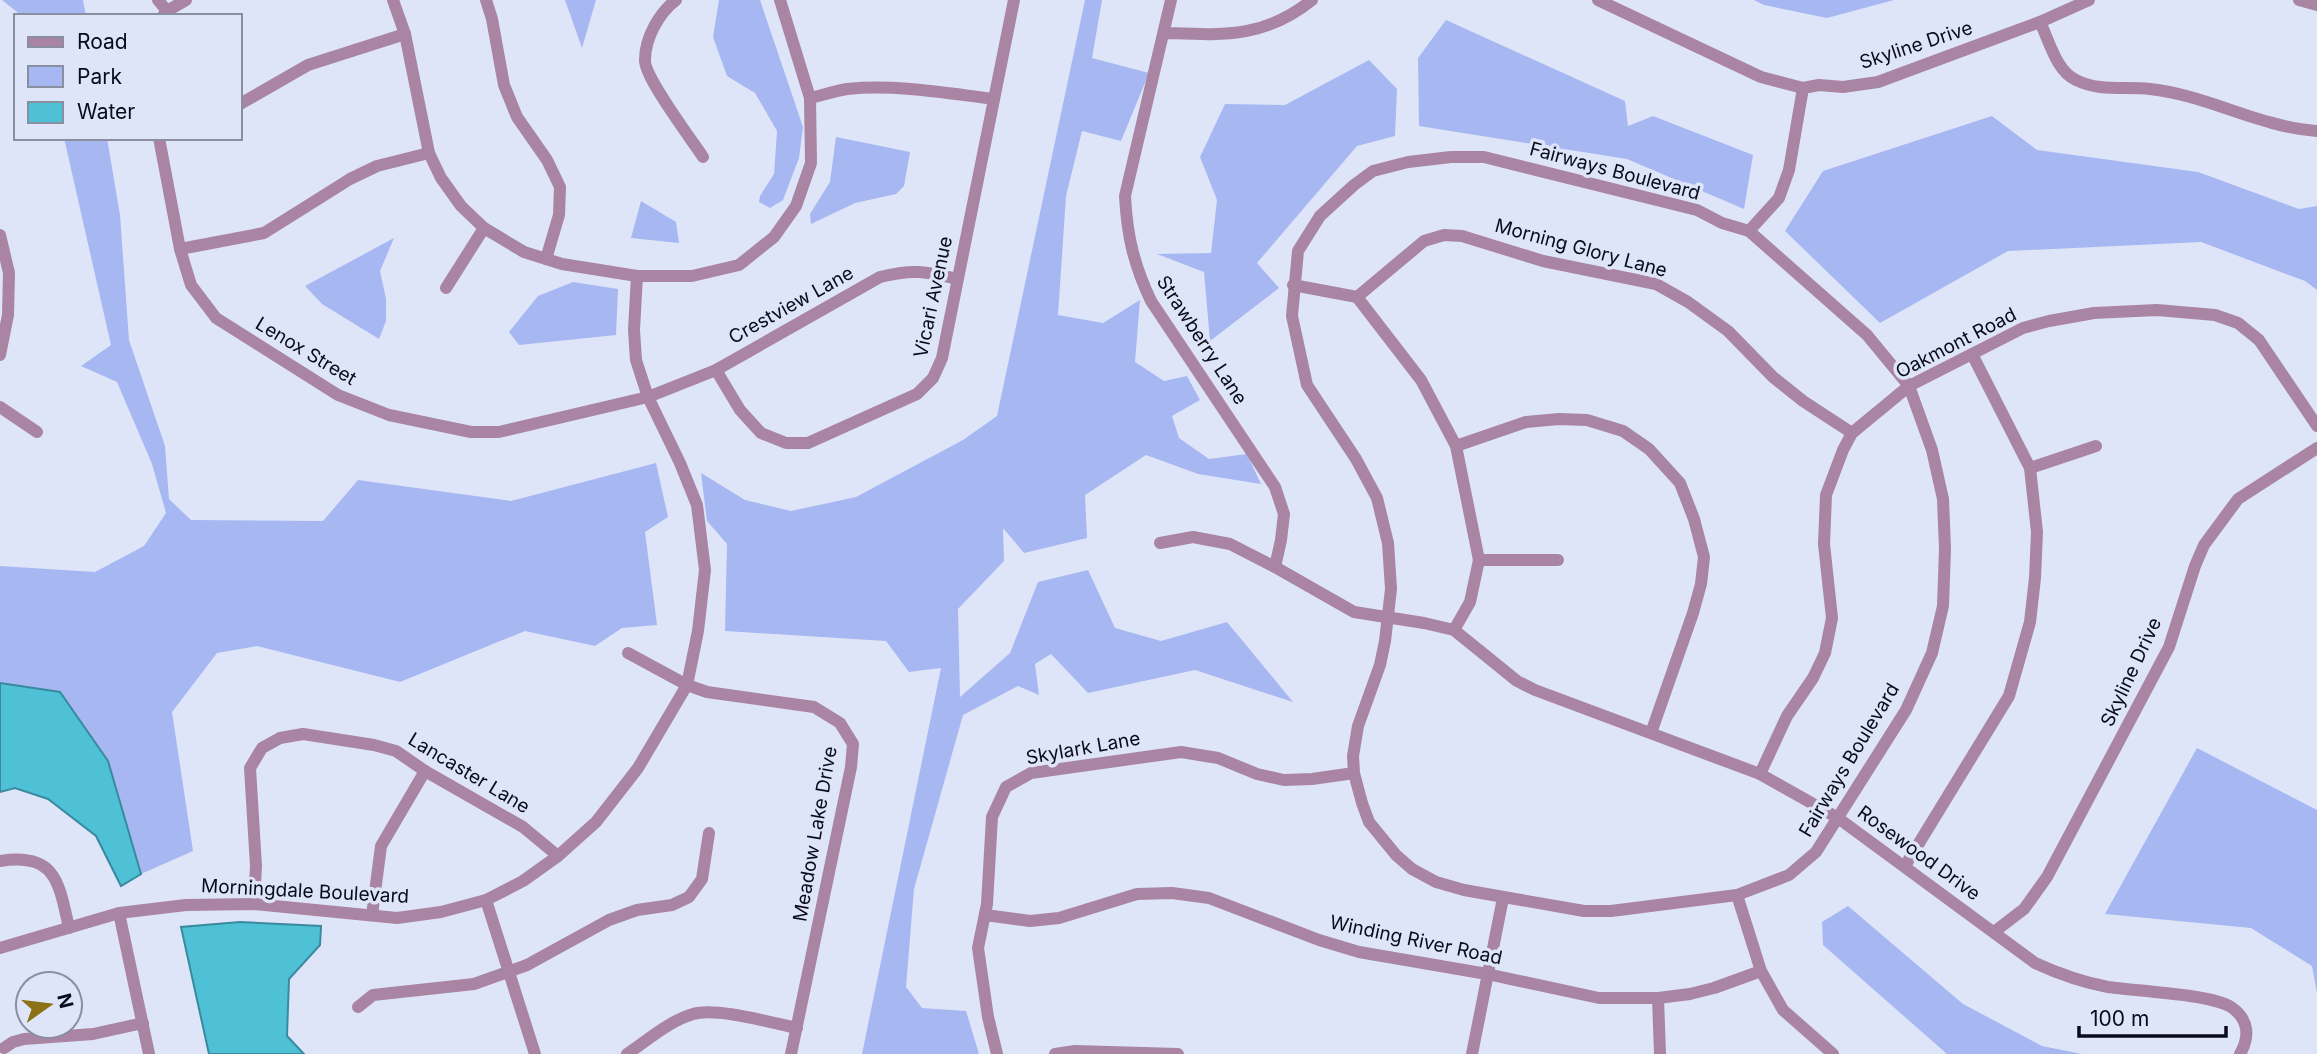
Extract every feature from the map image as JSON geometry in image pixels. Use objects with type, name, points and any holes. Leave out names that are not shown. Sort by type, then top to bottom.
[{"type":"street","points":[[158,0],[165,13],[186,0]]},
{"type":"street","points":[[393,0],[405,34],[429,153],[441,178],[461,206],[484,228],[524,252],[562,264],[637,276],[692,276],[739,265],[774,237],[796,206],[811,163],[810,98],[780,0]]},
{"type":"street","points":[[486,0],[504,85],[512,106],[547,160],[559,187],[559,215],[546,259]]},
{"type":"street","points":[[676,0],[664,9],[651,35],[644,62],[650,77],[703,157]]},
{"type":"street","name":"Vicari Avenue","points":[[716,370],[740,410],[761,433],[786,443],[808,443],[917,394],[933,379],[942,358],[1014,0]]},
{"type":"street","name":"Strawberry Lane","points":[[1171,0],[1125,196],[1126,229],[1137,271],[1151,301],[1275,487],[1284,514],[1275,567]]},
{"type":"street","points":[[1164,33],[1234,34],[1264,28],[1293,15],[1312,0]]},
{"type":"street","name":"Skyline Drive","points":[[1598,0],[1761,77],[1803,88],[1819,85],[1843,87],[1878,82],[2040,22],[2089,0]]},
{"type":"street","points":[[2299,0],[2317,5]]},
{"type":"street","points":[[2040,22],[2062,69],[2074,80],[2098,88],[2149,88],[2188,96],[2287,127],[2317,131]]},
{"type":"street","points":[[242,103],[308,65],[405,34]]},
{"type":"street","points":[[810,98],[845,90],[908,88],[994,99]]},
{"type":"street","points":[[1749,232],[1779,198],[1788,170],[1803,88]]},
{"type":"street","name":"Lenox Street","points":[[159,140],[180,249],[191,285],[216,317],[338,395],[390,415],[471,432],[499,432],[648,397]]},
{"type":"street","points":[[180,249],[264,233],[350,178],[377,166],[429,153]]},
{"type":"street","name":"Fairways Boulevard","points":[[1484,157],[1697,210],[1722,223],[1749,232],[1867,335],[1909,387],[1932,450],[1943,499],[1945,549],[1942,606],[1932,653],[1906,710],[1816,852],[1804,865],[1789,875],[1737,895],[1611,911],[1584,911],[1503,898],[1436,882],[1404,862],[1381,839],[1369,822],[1354,773],[1353,756],[1358,726],[1380,665],[1388,618],[1391,589],[1388,543],[1377,498],[1356,458],[1307,385],[1292,316],[1293,285],[1298,251],[1320,215],[1373,171],[1408,162],[1484,157]]},
{"type":"street","points":[[446,288],[484,228]]},
{"type":"street","points":[[0,235],[9,272],[8,315],[0,355]]},
{"type":"street","name":"Morning Glory Lane","points":[[1357,298],[1424,241],[1444,235],[1462,236],[1543,261],[1656,284],[1688,302],[1728,331],[1773,377],[1803,401],[1852,433]]},
{"type":"street","name":"Crestview Lane","points":[[648,397],[716,370],[880,277],[905,271],[929,272],[957,279]]},
{"type":"street","name":"Morningdale Boulevard","points":[[0,948],[119,913],[203,904],[254,904],[397,918],[441,912],[486,900],[523,881],[558,856],[596,822],[638,768],[687,685],[698,631],[705,570],[697,505],[648,397],[636,360],[634,330],[637,276]]},
{"type":"street","points":[[1293,285],[1357,298],[1421,380],[1456,446],[1479,560],[1471,602],[1454,630]]},
{"type":"street","name":"Oakmont Road","points":[[1760,774],[1787,716],[1813,678],[1825,653],[1832,618],[1824,544],[1826,495],[1852,433],[1909,387],[2023,328],[2094,313],[2157,310],[2215,315],[2238,323],[2259,341],[2317,426]]},
{"type":"street","points":[[1905,866],[2009,696],[2030,622],[2037,532],[2030,468],[1973,356]]},
{"type":"street","points":[[0,407],[37,432]]},
{"type":"street","points":[[1456,446],[1526,422],[1587,420],[1623,431],[1649,449],[1680,483],[1694,519],[1704,557],[1702,583],[1651,733]]},
{"type":"street","points":[[2030,468],[2096,446]]},
{"type":"street","name":"Skyline Drive","points":[[1994,932],[2024,909],[2047,877],[2169,647],[2204,545],[2238,499],[2317,448]]},
{"type":"street","name":"Rosewood Drive","points":[[1160,543],[1193,537],[1230,544],[1354,612],[1454,630],[1517,681],[1573,705],[1760,774],[1838,818],[2035,963],[2072,980],[2212,1000],[2231,1007],[2246,1022],[2247,1042],[2240,1054]]},
{"type":"street","points":[[1479,560],[1558,560]]},
{"type":"street","name":"Meadow Lake Drive","points":[[628,653],[687,685],[707,691],[814,707],[840,723],[853,744],[851,767],[791,1054]]},
{"type":"street","name":"Lancaster Lane","points":[[254,904],[256,866],[250,768],[262,748],[280,738],[303,734],[396,751],[425,771],[523,827],[558,856]]},
{"type":"street","name":"Skylark Lane","points":[[997,1054],[988,1017],[978,948],[985,915],[992,817],[1006,787],[1031,773],[1181,752],[1218,758],[1257,774],[1284,780],[1354,773]]},
{"type":"street","points":[[372,915],[381,846],[425,771]]},
{"type":"street","points":[[358,1007],[373,995],[474,984],[527,965],[609,920],[637,910],[672,905],[689,897],[702,879],[709,833]]},
{"type":"street","points":[[0,861],[28,860],[45,866],[60,887],[69,928]]},
{"type":"street","name":"Winding River Road","points":[[985,915],[1030,921],[1059,918],[1137,894],[1172,893],[1209,898],[1319,940],[1359,951],[1599,998],[1658,998],[1690,994],[1761,971]]},
{"type":"street","points":[[1737,895],[1761,971],[1783,1010],[1833,1054]]},
{"type":"street","points":[[1472,1054],[1503,898]]},
{"type":"street","points":[[486,900],[536,1054]]},
{"type":"street","points":[[119,913],[149,1054]]},
{"type":"street","points":[[1658,998],[1660,1054]]},
{"type":"street","points":[[627,1054],[671,1024],[695,1013],[718,1013],[797,1027]]},
{"type":"street","points":[[4,1048],[24,1039],[93,1034],[143,1023]]},
{"type":"street","points":[[1055,1054],[1075,1051],[1178,1054]]},
{"type":"green space","points":[[2,0],[83,0],[86,14],[20,14]]},
{"type":"green space","points":[[565,0],[596,0],[582,48]]},
{"type":"green space","points":[[719,0],[760,0],[803,127],[799,158],[783,200],[770,208],[759,202],[774,174],[777,131],[755,93],[727,76],[713,37]]},
{"type":"green space","points":[[1085,0],[1102,0],[1092,58],[1149,73],[1121,141],[1082,131],[1066,196],[1058,315],[1103,323],[1140,300],[1135,362],[1164,381],[1187,376],[1200,400],[1172,416],[1179,438],[1209,459],[1247,454],[1261,484],[1198,474],[1146,455],[1085,495],[1087,538],[1024,553],[1003,528],[1004,561],[958,609],[960,697],[1010,653],[1038,582],[1088,570],[1115,628],[1161,641],[1227,622],[1293,702],[1195,670],[1088,693],[1051,654],[1035,664],[1039,695],[1018,686],[963,715],[914,889],[906,987],[922,1008],[966,1011],[979,1054],[862,1054],[941,668],[909,672],[886,641],[725,631],[727,544],[707,521],[701,473],[745,500],[791,511],[856,497],[963,440],[997,416]]},
{"type":"green space","points":[[1754,0],[1894,0],[1827,18],[1764,5]]},
{"type":"green space","points":[[1446,20],[1625,101],[1628,126],[1653,116],[1753,155],[1744,209],[1627,159],[1419,126],[1418,58]]},
{"type":"green space","points":[[1369,60],[1397,89],[1395,136],[1357,146],[1257,263],[1279,288],[1210,341],[1204,272],[1157,254],[1211,253],[1217,200],[1200,157],[1225,104],[1285,105]]},
{"type":"green space","points":[[1992,116],[2037,150],[2198,172],[2299,209],[2317,206],[2317,290],[2305,281],[2201,242],[2008,251],[1880,323],[1785,231],[1823,171]]},
{"type":"green space","points":[[836,137],[910,152],[904,186],[896,194],[855,203],[811,224],[810,214],[830,182]]},
{"type":"green space","points":[[64,140],[107,140],[120,215],[129,340],[165,446],[169,499],[191,520],[323,521],[358,480],[511,501],[656,463],[668,517],[645,532],[657,625],[622,628],[595,646],[525,631],[400,682],[257,646],[217,653],[172,712],[193,851],[141,874],[108,761],[60,692],[0,683],[0,566],[95,572],[144,546],[166,513],[152,464],[117,382],[81,366],[111,345]]},
{"type":"green space","points":[[641,201],[676,222],[679,243],[631,238]]},
{"type":"green space","points":[[394,238],[380,271],[386,299],[386,321],[379,339],[322,304],[305,286]]},
{"type":"green space","points":[[573,282],[618,289],[616,335],[519,345],[509,332],[538,296]]},
{"type":"green space","points":[[2197,748],[2317,810],[2317,993],[2312,966],[2251,928],[2105,914]]},
{"type":"green space","points":[[1848,906],[1963,1004],[2042,1046],[2082,1054],[1947,1054],[1823,945],[1822,922]]},
{"type":"water","points":[[0,683],[60,692],[108,761],[141,874],[121,886],[96,836],[48,799],[15,788],[0,792]]},
{"type":"water","points":[[240,922],[321,926],[320,945],[289,979],[287,1036],[304,1054],[209,1054],[181,927]]}]
